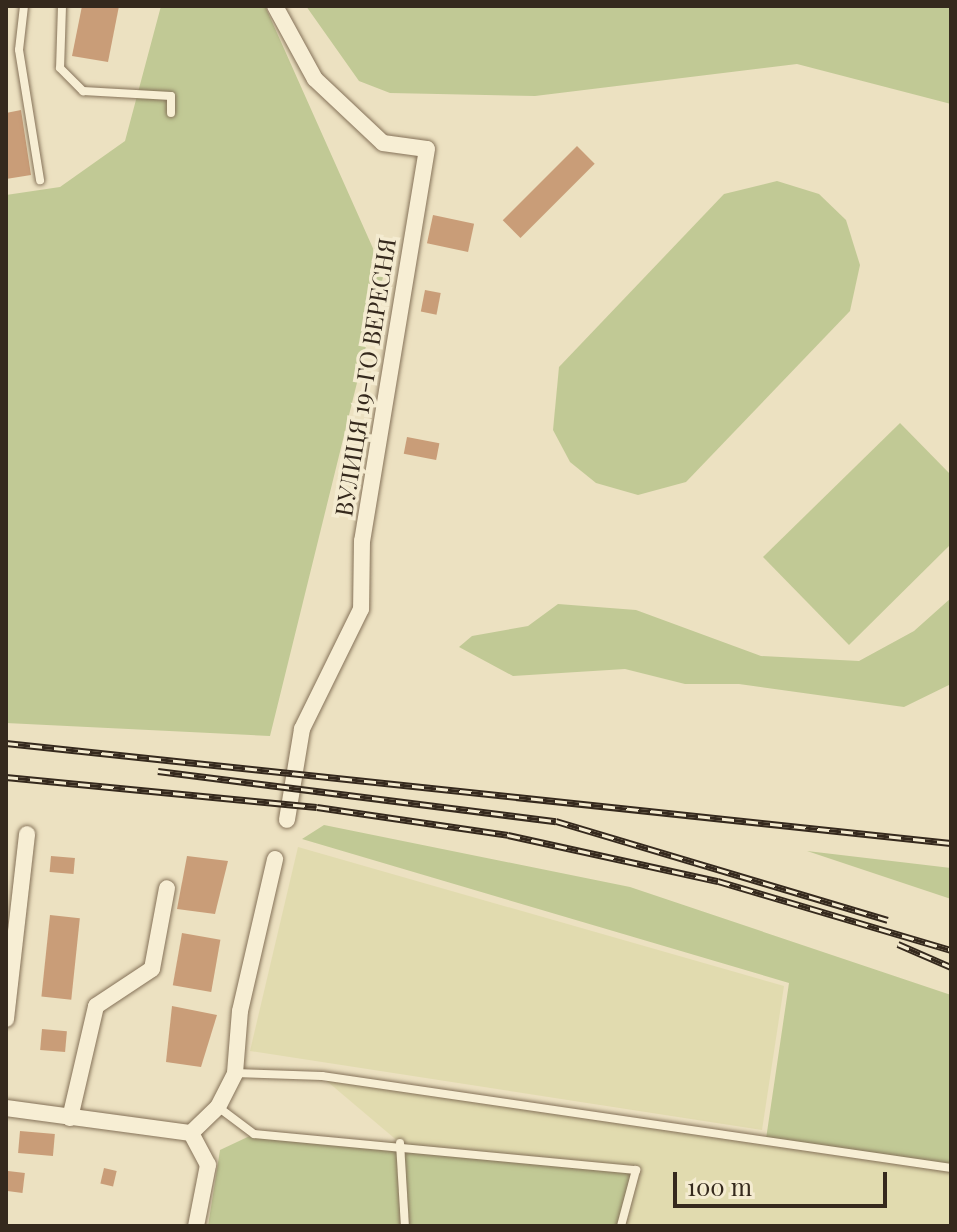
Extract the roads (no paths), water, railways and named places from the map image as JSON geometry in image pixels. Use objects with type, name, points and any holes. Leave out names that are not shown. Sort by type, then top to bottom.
[{"type":"street","name":"ВУЛИЦЯ 19-ГО ВЕРЕСНЯ","points":[[275,6],[315,79],[383,143],[427,149],[362,541],[361,609],[302,729],[287,820]]},
{"type":"street","points":[[6,1019],[27,834]]},
{"type":"street","points":[[191,1133],[218,1107],[235,1073],[240,1011],[275,859]]},
{"type":"street","points":[[70,1118],[96,1006],[152,969],[167,888]]},
{"type":"street","points":[[6,1108],[191,1133]]},
{"type":"street","points":[[191,1133],[208,1165],[196,1226]]},
{"type":"lane","points":[[24,6],[19,50],[40,180]]},
{"type":"lane","points":[[62,6],[60,68],[83,91],[171,96],[171,113]]},
{"type":"lane","points":[[235,1073],[322,1076],[951,1168]]},
{"type":"lane","points":[[218,1107],[254,1134],[400,1143],[636,1170],[621,1226]]},
{"type":"lane","points":[[400,1143],[405,1226]]},
{"type":"railway","points":[[6,743],[951,843]]},
{"type":"railway","points":[[158,771],[556,821],[888,920]]},
{"type":"railway","points":[[6,777],[317,807],[508,835],[718,881],[951,950]]},
{"type":"railway","points":[[898,944],[951,967]]}]
